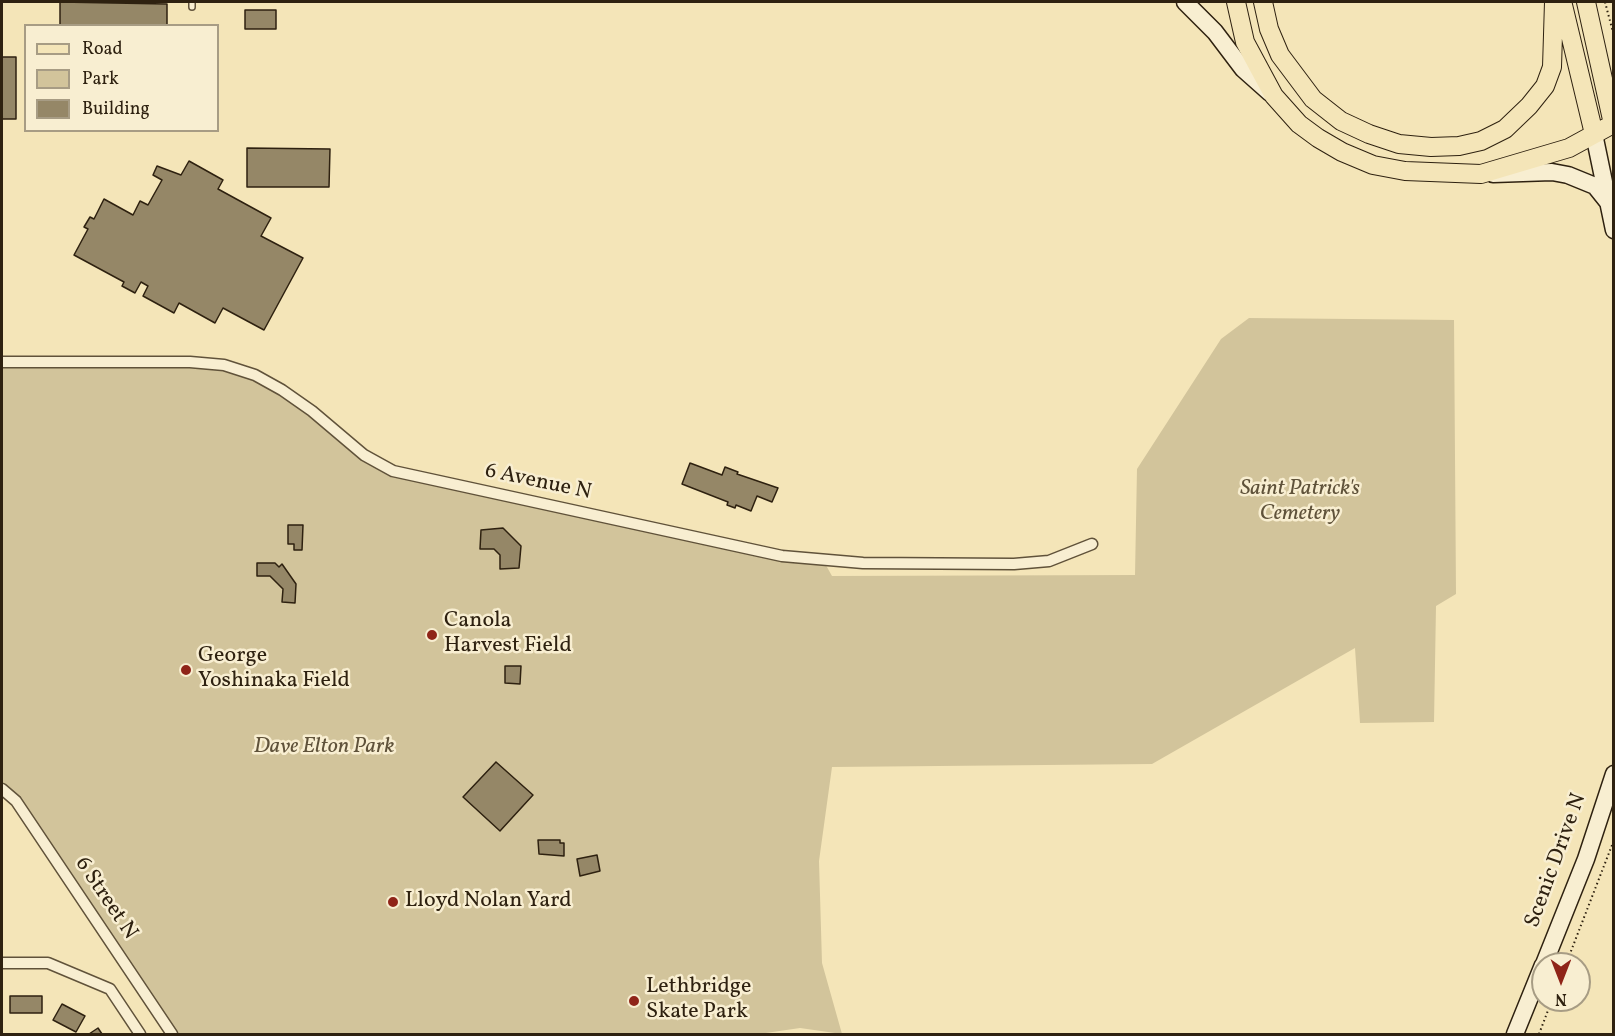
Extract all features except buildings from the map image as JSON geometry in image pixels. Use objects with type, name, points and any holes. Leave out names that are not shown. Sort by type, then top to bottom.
[{"type":"main road","points":[[1185,2],[1215,32],[1243,69],[1274,96],[1299,124],[1342,152],[1373,165],[1405,171],[1480,174],[1552,172],[1568,175],[1595,186],[1607,201]]},
{"type":"main road","points":[[1236,2],[1245,42],[1274,96]]},
{"type":"main road","points":[[1263,2],[1269,29],[1280,55],[1313,99],[1341,121],[1369,134],[1399,144],[1431,147],[1459,146],[1481,141],[1505,129],[1529,106],[1545,86],[1552,67],[1554,2]]},
{"type":"main road","points":[[1562,2],[1594,134],[1614,230]]},
{"type":"main road","points":[[1480,174],[1539,159],[1613,125],[1586,2]]},
{"type":"main road","name":"Scenic Drive N","points":[[1548,952],[1597,828],[1614,774]]},
{"type":"main road","name":"Scenic Drive N","points":[[1515,1035],[1531,995]]},
{"type":"street","name":"6 Avenue N","points":[[2,362],[190,362],[224,365],[255,375],[282,390],[312,411],[364,455],[393,471],[782,556],[863,563],[1014,564],[1048,561],[1092,544]]},
{"type":"street","name":"6 Street N","points":[[2,789],[16,801],[172,1035]]},
{"type":"street","points":[[2,963],[48,963],[110,989],[140,1035]]},
{"type":"path","points":[[1605,2],[1614,36]]},
{"type":"path","points":[[1571,952],[1614,840]]},
{"type":"path","points":[[1539,1035],[1548,1012]]},
{"type":"green space","name":"Dave Elton Park","points":[[1249,318],[1454,320],[1456,594],[1436,606],[1434,722],[1360,723],[1355,648],[1152,764],[832,767],[819,861],[822,963],[842,1034],[800,1028],[759,1034],[172,1034],[2,789],[2,362],[190,362],[255,375],[393,471],[823,560],[832,576],[1135,575],[1137,469],[1221,339]]},
{"type":"place","name":"Canola Harvest Field","points":[[432,635]]},
{"type":"place","name":"George Yoshinaka Field","points":[[186,670]]},
{"type":"place","name":"Lloyd Nolan Yard","points":[[393,902]]},
{"type":"place","name":"Lethbridge Skate Park","points":[[634,1001]]},
{"type":"park label","name":"Saint Patrick's Cemetery","points":[[1300,502]]}]
